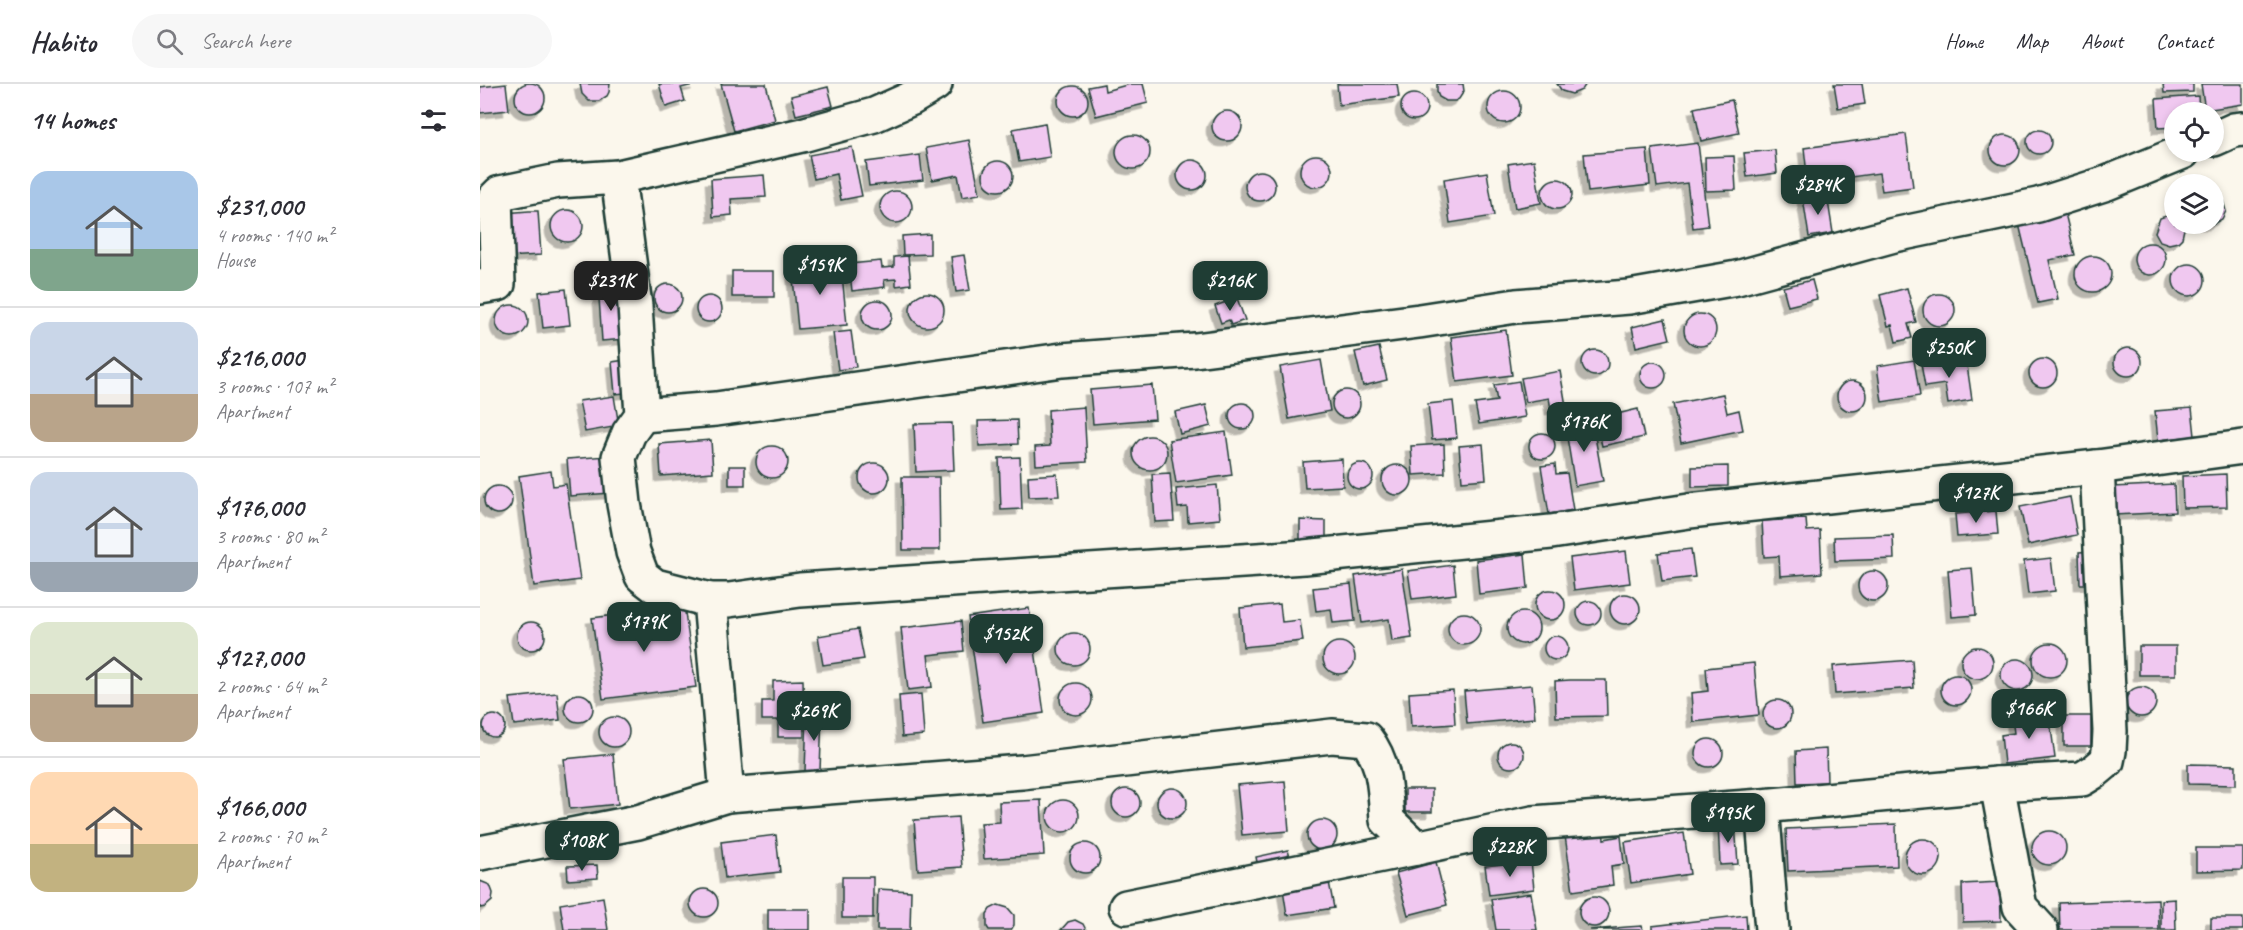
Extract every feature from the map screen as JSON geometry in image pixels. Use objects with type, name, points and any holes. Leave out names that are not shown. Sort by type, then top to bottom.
[{"type":"street","points":[[480,287],[498,284],[495,198],[500,193],[558,181],[618,177],[802,135],[874,115],[934,84]]},
{"type":"street","points":[[2224,134],[2243,129]]},
{"type":"street","points":[[642,415],[716,409],[1062,360],[1194,350],[1516,306],[1629,297],[1737,278],[1894,235],[2038,205],[2108,183],[2164,160]]},
{"type":"street","points":[[618,177],[635,306],[642,415],[629,433],[619,457],[624,504],[633,552],[642,576],[655,586],[710,600],[729,600],[801,590],[1328,554],[1551,532],[1689,511],[2097,468],[2243,447]]},
{"type":"street","points":[[1126,907],[1533,823],[1762,806],[1997,784],[2082,779],[2107,761],[2110,730],[2097,468]]},
{"type":"street","points":[[710,600],[727,795]]},
{"type":"street","points":[[480,854],[638,822],[727,795],[1022,772],[1332,736],[1366,739],[1377,752],[1385,786],[1388,820],[1416,848]]},
{"type":"street","points":[[1997,784],[2020,907],[2041,930]]},
{"type":"street","points":[[1762,806],[1772,930]]},
{"type":"building","points":[[530,83],[540,88],[545,98],[540,108],[530,113],[520,108],[515,98],[520,88]]},
{"type":"building","points":[[506,84],[509,110],[480,113],[480,87]]},
{"type":"building","points":[[580,84],[610,84],[609,92],[599,101],[589,101],[582,94]]},
{"type":"building","points":[[659,84],[697,84],[681,88],[685,101],[666,107]]},
{"type":"building","points":[[721,84],[766,84],[775,120],[734,131]]},
{"type":"building","points":[[1104,84],[1105,91],[1130,84],[1143,84],[1148,103],[1096,116],[1088,87]]},
{"type":"building","points":[[1337,84],[1397,84],[1399,97],[1339,105]]},
{"type":"building","points":[[1437,84],[1463,84],[1464,91],[1459,99],[1446,101],[1439,97]]},
{"type":"building","points":[[1557,84],[1586,84],[1582,90],[1572,94],[1562,91]]},
{"type":"building","points":[[1834,84],[1862,84],[1865,104],[1838,108]]},
{"type":"building","points":[[2163,84],[2193,84],[2193,92],[2164,93]]},
{"type":"building","points":[[2201,84],[2243,84],[2243,104],[2224,107],[2224,102],[2204,102]]},
{"type":"building","points":[[1073,86],[1083,91],[1088,101],[1083,111],[1073,116],[1063,111],[1058,101],[1063,91]]},
{"type":"building","points":[[828,87],[833,106],[796,115],[791,96]]},
{"type":"building","points":[[1504,91],[1516,95],[1520,107],[1516,119],[1504,123],[1492,119],[1488,107],[1492,95]]},
{"type":"building","points":[[1414,94],[1423,98],[1427,107],[1423,116],[1414,120],[1405,116],[1401,107],[1405,98]]},
{"type":"building","points":[[2198,96],[2198,102],[2164,102],[2164,128],[2158,128],[2156,99]]},
{"type":"building","points":[[1732,100],[1739,133],[1701,141],[1694,108]]},
{"type":"building","points":[[1227,111],[1238,115],[1242,126],[1238,137],[1227,141],[1216,137],[1212,126],[1216,115]]},
{"type":"building","points":[[1045,123],[1050,157],[1019,162],[1013,129]]},
{"type":"building","points":[[2039,130],[2048,133],[2051,142],[2048,151],[2039,154],[2030,151],[2027,142],[2030,133]]},
{"type":"building","points":[[1906,134],[1913,187],[1882,191],[1879,173],[1808,183],[1804,148]]},
{"type":"building","points":[[1133,135],[1145,140],[1150,152],[1145,164],[1133,169],[1121,164],[1116,152],[1121,140]]},
{"type":"building","points":[[2005,135],[2011,136],[2019,144],[2019,156],[2011,164],[2005,165],[1999,164],[1991,156],[1990,150],[1991,144],[1999,136]]},
{"type":"building","points":[[969,140],[980,194],[962,197],[958,175],[932,180],[926,148]]},
{"type":"building","points":[[1698,143],[1708,226],[1693,228],[1687,183],[1657,187],[1652,149]]},
{"type":"building","points":[[852,147],[862,196],[841,200],[836,174],[814,179],[809,155]]},
{"type":"building","points":[[1647,149],[1650,185],[1588,192],[1584,154]]},
{"type":"building","points":[[1775,150],[1777,173],[1747,177],[1744,153]]},
{"type":"building","points":[[920,155],[923,180],[869,186],[866,162]]},
{"type":"building","points":[[1316,155],[1327,160],[1332,171],[1327,182],[1316,187],[1305,182],[1300,171],[1305,160]]},
{"type":"building","points":[[1734,156],[1736,190],[1706,191],[1705,157]]},
{"type":"building","points":[[1192,160],[1203,164],[1207,175],[1203,186],[1192,190],[1181,186],[1177,175],[1181,164]]},
{"type":"building","points":[[1534,160],[1541,203],[1515,208],[1508,164]]},
{"type":"building","points":[[998,161],[1009,165],[1013,176],[1009,187],[998,191],[987,187],[983,176],[987,165]]},
{"type":"building","points":[[1260,171],[1270,176],[1275,186],[1270,196],[1260,201],[1250,196],[1245,186],[1250,176]]},
{"type":"building","points":[[1487,172],[1494,216],[1450,223],[1444,179]]},
{"type":"building","points":[[764,175],[766,197],[731,199],[732,215],[713,217],[711,179]]},
{"type":"building","points":[[1557,179],[1568,183],[1572,194],[1568,205],[1557,209],[1546,205],[1542,194],[1546,183]]},
{"type":"building","points":[[896,191],[907,196],[912,207],[907,218],[896,223],[885,218],[880,207],[885,196]]},
{"type":"building","points":[[1827,195],[1833,233],[1809,237],[1803,198]]},
{"type":"building","points":[[567,210],[578,215],[583,226],[578,237],[567,242],[556,237],[551,226],[556,215]]},
{"type":"building","points":[[538,211],[541,255],[506,257],[504,213]]},
{"type":"building","points":[[2065,213],[2075,255],[2049,260],[2058,299],[2038,303],[2019,224]]},
{"type":"building","points":[[2164,217],[2164,234],[2183,234],[2178,242],[2169,244],[2160,241],[2155,232],[2160,218]]},
{"type":"building","points":[[930,234],[930,254],[903,255],[902,236]]},
{"type":"building","points":[[2150,243],[2161,248],[2166,259],[2161,270],[2150,275],[2139,270],[2134,259],[2139,248]]},
{"type":"building","points":[[964,255],[970,290],[956,292],[951,257]]},
{"type":"building","points":[[908,256],[911,284],[896,286],[896,279],[884,280],[885,287],[852,291],[849,264],[881,261],[882,268],[894,267],[894,257]]},
{"type":"building","points":[[2093,256],[2106,261],[2111,274],[2106,287],[2093,292],[2080,287],[2075,274],[2080,261]]},
{"type":"building","points":[[1223,263],[1233,267],[1237,277],[1233,287],[1223,291],[1213,287],[1209,277],[1213,267]]},
{"type":"building","points":[[841,264],[847,325],[798,329],[792,268]]},
{"type":"building","points":[[2189,264],[2200,269],[2205,280],[2200,291],[2189,296],[2178,291],[2173,280],[2178,269]]},
{"type":"building","points":[[732,271],[774,271],[774,297],[732,297]]},
{"type":"building","points":[[1812,280],[1817,299],[1788,306],[1783,287]]},
{"type":"building","points":[[621,283],[625,339],[602,341],[598,284]]},
{"type":"building","points":[[668,284],[678,288],[682,298],[678,308],[668,312],[658,308],[654,298],[658,288]]},
{"type":"building","points":[[1907,288],[1916,322],[1908,324],[1912,338],[1896,342],[1892,325],[1888,326],[1880,295]]},
{"type":"building","points":[[566,289],[570,325],[543,328],[539,292]]},
{"type":"building","points":[[927,293],[939,298],[944,310],[939,322],[927,327],[915,322],[910,310],[915,298]]},
{"type":"building","points":[[1939,294],[1951,298],[1955,310],[1951,322],[1939,326],[1927,322],[1923,310],[1927,298]]},
{"type":"building","points":[[709,296],[719,299],[722,309],[719,319],[709,322],[699,319],[696,309],[699,299]]},
{"type":"building","points":[[1237,298],[1245,320],[1231,325],[1229,320],[1221,323],[1215,306]]},
{"type":"building","points":[[877,300],[883,301],[891,309],[891,321],[883,329],[877,330],[871,329],[863,321],[862,315],[863,309],[871,301]]},
{"type":"building","points":[[512,305],[524,309],[528,321],[524,333],[512,337],[500,333],[496,321],[500,309]]},
{"type":"building","points":[[1700,314],[1712,318],[1716,330],[1712,342],[1700,346],[1688,342],[1684,330],[1688,318]]},
{"type":"building","points":[[1665,319],[1670,339],[1636,347],[1632,327]]},
{"type":"building","points":[[1506,330],[1512,375],[1457,382],[1451,337]]},
{"type":"building","points":[[851,331],[856,367],[838,370],[833,333]]},
{"type":"building","points":[[1379,347],[1387,380],[1363,386],[1355,352]]},
{"type":"building","points":[[2128,348],[2138,352],[2142,362],[2138,372],[2128,376],[2118,372],[2114,362],[2118,352]]},
{"type":"building","points":[[1595,350],[1604,354],[1608,363],[1604,372],[1595,376],[1586,372],[1582,363],[1586,354]]},
{"type":"building","points":[[1966,358],[1972,400],[1948,404],[1945,384],[1925,387],[1921,364]]},
{"type":"building","points":[[632,359],[635,392],[615,394],[612,362]]},
{"type":"building","points":[[2043,359],[2053,363],[2057,373],[2053,383],[2043,387],[2033,383],[2029,373],[2033,363]]},
{"type":"building","points":[[1321,360],[1330,411],[1289,419],[1280,367]]},
{"type":"building","points":[[1914,360],[1920,396],[1882,402],[1877,366]]},
{"type":"building","points":[[1653,362],[1662,366],[1666,375],[1662,384],[1653,388],[1644,384],[1640,375],[1644,366]]},
{"type":"building","points":[[1560,371],[1566,406],[1551,409],[1549,398],[1526,402],[1521,378]]},
{"type":"building","points":[[1519,381],[1525,417],[1479,424],[1475,404],[1497,401],[1494,385]]},
{"type":"building","points":[[1852,381],[1863,385],[1867,396],[1863,407],[1852,411],[1841,407],[1837,396],[1841,385]]},
{"type":"building","points":[[1152,385],[1155,419],[1093,424],[1090,390]]},
{"type":"building","points":[[1346,390],[1356,394],[1360,404],[1356,414],[1346,418],[1336,414],[1332,404],[1336,394]]},
{"type":"building","points":[[1723,394],[1727,413],[1739,410],[1743,430],[1681,443],[1673,404]]},
{"type":"building","points":[[614,396],[619,426],[585,432],[579,401]]},
{"type":"building","points":[[1453,401],[1457,438],[1432,440],[1428,404]]},
{"type":"building","points":[[1242,403],[1251,407],[1255,416],[1251,425],[1242,429],[1233,425],[1229,416],[1233,407]]},
{"type":"building","points":[[1206,405],[1211,426],[1180,434],[1175,412]]},
{"type":"building","points":[[1084,407],[1087,462],[1036,465],[1035,447],[1050,446],[1048,410]]},
{"type":"building","points":[[2192,408],[2195,436],[2158,440],[2155,411]]},
{"type":"building","points":[[1638,409],[1644,437],[1602,446],[1596,419]]},
{"type":"building","points":[[1017,420],[1018,444],[979,446],[978,421]]},
{"type":"building","points":[[1592,420],[1603,481],[1575,486],[1565,425]]},
{"type":"building","points":[[952,423],[954,470],[916,472],[914,424]]},
{"type":"building","points":[[1226,432],[1232,475],[1176,483],[1169,440]]},
{"type":"building","points":[[1542,433],[1551,437],[1555,446],[1551,455],[1542,459],[1533,455],[1529,446],[1533,437]]},
{"type":"building","points":[[1150,436],[1162,441],[1167,453],[1162,465],[1150,470],[1138,465],[1133,453],[1138,441]]},
{"type":"building","points":[[711,440],[713,472],[661,476],[659,444]]},
{"type":"building","points":[[1444,444],[1445,473],[1413,475],[1411,446]]},
{"type":"building","points":[[1483,444],[1486,479],[1462,481],[1459,446]]},
{"type":"building","points":[[772,446],[783,451],[788,462],[783,473],[772,478],[761,473],[756,462],[761,451]]},
{"type":"building","points":[[608,456],[611,493],[570,496],[567,459]]},
{"type":"building","points":[[1020,457],[1022,509],[1001,510],[999,458]]},
{"type":"building","points":[[1342,459],[1343,486],[1305,488],[1303,462]]},
{"type":"building","points":[[874,463],[880,464],[888,472],[888,484],[880,492],[874,493],[868,492],[860,484],[859,478],[860,472],[868,464]]},
{"type":"building","points":[[1360,463],[1369,467],[1373,476],[1369,485],[1360,489],[1351,485],[1347,476],[1351,467]]},
{"type":"building","points":[[1555,464],[1556,474],[1567,473],[1573,510],[1549,514],[1541,466]]},
{"type":"building","points":[[1397,465],[1408,469],[1412,480],[1408,491],[1397,495],[1386,491],[1382,480],[1386,469]]},
{"type":"building","points":[[729,466],[745,466],[745,485],[729,485]]},
{"type":"building","points":[[1728,466],[1728,486],[1692,487],[1692,467]]},
{"type":"building","points":[[551,471],[553,486],[566,484],[580,580],[534,586],[519,476]]},
{"type":"building","points":[[1170,473],[1174,521],[1155,522],[1152,474]]},
{"type":"building","points":[[1057,474],[1059,496],[1029,497],[1028,476]]},
{"type":"building","points":[[2226,474],[2227,507],[2183,508],[2182,476]]},
{"type":"building","points":[[902,477],[939,477],[940,550],[903,550]]},
{"type":"building","points":[[2174,484],[2175,512],[2114,515],[2113,487]]},
{"type":"building","points":[[1217,485],[1220,519],[1188,522],[1187,507],[1178,508],[1176,489]]},
{"type":"building","points":[[498,486],[508,490],[512,500],[508,510],[498,514],[488,510],[484,500],[488,490]]},
{"type":"building","points":[[2070,497],[2077,535],[2028,545],[2020,507]]},
{"type":"building","points":[[1996,511],[1998,534],[1957,537],[1955,514]]},
{"type":"building","points":[[1806,519],[1807,531],[1820,530],[1822,573],[1780,576],[1779,556],[1764,557],[1762,521]]},
{"type":"building","points":[[1300,520],[1326,521],[1326,542],[1300,541]]},
{"type":"building","points":[[1893,535],[1894,559],[1835,561],[1834,537]]},
{"type":"building","points":[[1691,549],[1695,577],[1662,581],[1658,553]]},
{"type":"building","points":[[1626,551],[1630,583],[1574,590],[1570,558]]},
{"type":"building","points":[[2092,551],[2092,584],[2080,584],[2079,552]]},
{"type":"building","points":[[1525,554],[1528,588],[1479,594],[1476,560]]},
{"type":"building","points":[[2051,558],[2055,591],[2028,594],[2024,561]]},
{"type":"building","points":[[1453,565],[1456,594],[1412,599],[1408,571]]},
{"type":"building","points":[[1972,568],[1976,615],[1952,617],[1948,570]]},
{"type":"building","points":[[1402,569],[1412,638],[1392,641],[1389,619],[1362,623],[1355,576]]},
{"type":"building","points":[[1873,571],[1884,575],[1888,586],[1884,597],[1873,601],[1862,597],[1858,586],[1862,575]]},
{"type":"building","points":[[1351,584],[1355,621],[1333,623],[1331,609],[1316,611],[1313,588]]},
{"type":"building","points":[[1550,590],[1561,594],[1565,605],[1561,616],[1550,620],[1539,616],[1535,605],[1539,594]]},
{"type":"building","points":[[1625,594],[1636,598],[1640,609],[1636,620],[1625,624],[1614,620],[1610,609],[1614,598]]},
{"type":"building","points":[[1589,601],[1597,605],[1601,613],[1597,621],[1589,625],[1581,621],[1577,613],[1581,605]]},
{"type":"building","points":[[1280,604],[1282,622],[1300,620],[1303,641],[1243,647],[1240,608]]},
{"type":"building","points":[[684,606],[696,687],[603,699],[592,618]]},
{"type":"building","points":[[1029,608],[1044,713],[983,722],[968,617]]},
{"type":"building","points":[[1523,612],[1534,617],[1539,628],[1534,639],[1523,644],[1512,639],[1507,628],[1512,617]]},
{"type":"building","points":[[1464,613],[1475,618],[1480,629],[1475,640],[1464,645],[1453,640],[1448,629],[1453,618]]},
{"type":"building","points":[[961,621],[964,651],[928,655],[932,687],[908,690],[901,628]]},
{"type":"building","points":[[531,622],[541,626],[545,636],[541,646],[531,650],[521,646],[517,636],[521,626]]},
{"type":"building","points":[[858,629],[864,659],[823,665],[818,636]]},
{"type":"building","points":[[1074,633],[1085,638],[1090,649],[1085,660],[1074,665],[1063,660],[1058,649],[1063,638]]},
{"type":"building","points":[[1556,636],[1564,640],[1568,648],[1564,656],[1556,660],[1548,656],[1544,648],[1548,640]]},
{"type":"building","points":[[1339,642],[1350,647],[1355,658],[1350,669],[1339,674],[1328,669],[1323,658],[1328,647]]},
{"type":"building","points":[[2050,643],[2062,648],[2067,660],[2062,672],[2050,677],[2038,672],[2033,660],[2038,648]]},
{"type":"building","points":[[2139,646],[2176,646],[2176,675],[2139,675]]},
{"type":"building","points":[[1977,647],[1988,652],[1993,663],[1988,674],[1977,679],[1966,674],[1961,663],[1966,652]]},
{"type":"building","points":[[2017,659],[2029,663],[2033,675],[2029,687],[2017,691],[2005,687],[2001,675],[2005,663]]},
{"type":"building","points":[[1912,660],[1914,688],[1835,694],[1833,666]]},
{"type":"building","points":[[1754,663],[1759,715],[1693,722],[1691,693],[1708,691],[1706,668]]},
{"type":"building","points":[[1956,675],[1967,679],[1971,690],[1967,701],[1956,705],[1945,701],[1941,690],[1945,679]]},
{"type":"building","points":[[803,680],[804,737],[778,737],[778,720],[762,720],[762,701],[773,701],[773,681]]},
{"type":"building","points":[[1606,680],[1607,716],[1556,717],[1555,681]]},
{"type":"building","points":[[1076,683],[1087,688],[1092,699],[1087,710],[1076,715],[1065,710],[1060,699],[1065,688]]},
{"type":"building","points":[[1532,685],[1535,718],[1467,724],[1464,691]]},
{"type":"building","points":[[2141,687],[2152,691],[2156,702],[2152,713],[2141,717],[2130,713],[2126,702],[2130,691]]},
{"type":"building","points":[[1453,690],[1455,724],[1411,727],[1409,693]]},
{"type":"building","points":[[557,693],[560,720],[514,725],[510,698]]},
{"type":"building","points":[[579,694],[589,698],[593,708],[589,718],[579,722],[569,718],[565,708],[569,698]]},
{"type":"building","points":[[921,694],[924,735],[902,737],[899,696]]},
{"type":"building","points":[[1777,700],[1787,704],[1791,714],[1787,724],[1777,728],[1767,724],[1763,714],[1767,704]]},
{"type":"building","points":[[807,713],[822,713],[820,771],[805,771]]},
{"type":"building","points":[[2049,713],[2055,758],[2004,764],[2001,735],[2014,733],[2012,718]]},
{"type":"building","points":[[494,715],[502,718],[505,726],[502,734],[494,737],[486,734],[483,726],[486,718]]},
{"type":"building","points":[[2064,716],[2091,716],[2091,746],[2064,746]]},
{"type":"building","points":[[614,717],[625,721],[629,732],[625,743],[614,747],[603,743],[599,732],[603,721]]},
{"type":"building","points":[[1709,739],[1719,743],[1723,753],[1719,763],[1709,767],[1699,763],[1695,753],[1699,743]]},
{"type":"building","points":[[1511,742],[1520,746],[1524,755],[1520,764],[1511,768],[1502,764],[1498,755],[1502,746]]},
{"type":"building","points":[[1826,749],[1827,782],[1797,783],[1796,751]]},
{"type":"building","points":[[613,754],[618,804],[570,809],[564,759]]},
{"type":"building","points":[[2188,764],[2236,765],[2236,785],[2188,784]]},
{"type":"building","points":[[1285,781],[1289,831],[1242,835],[1237,785]]},
{"type":"building","points":[[1172,788],[1183,792],[1187,803],[1183,814],[1172,818],[1161,814],[1157,803],[1161,792]]},
{"type":"building","points":[[1126,789],[1136,793],[1140,803],[1136,813],[1126,817],[1116,813],[1112,803],[1116,793]]},
{"type":"building","points":[[1405,789],[1432,789],[1432,812],[1405,812]]},
{"type":"building","points":[[1041,800],[1044,855],[984,859],[981,823],[1000,822],[999,802]]},
{"type":"building","points":[[1063,800],[1074,805],[1079,816],[1074,827],[1063,832],[1052,827],[1047,816],[1052,805]]},
{"type":"building","points":[[958,817],[962,867],[918,870],[914,820]]},
{"type":"building","points":[[1322,820],[1328,821],[1336,829],[1336,841],[1328,849],[1322,850],[1316,849],[1308,841],[1307,835],[1308,829],[1316,821]]},
{"type":"building","points":[[1718,824],[1735,824],[1738,864],[1720,865]]},
{"type":"building","points":[[1896,824],[1897,866],[1788,871],[1786,829]]},
{"type":"building","points":[[1603,831],[1604,839],[1621,836],[1624,864],[1611,866],[1613,885],[1573,891],[1565,836]]},
{"type":"building","points":[[2049,831],[2061,836],[2066,848],[2061,860],[2049,865],[2037,860],[2032,848],[2037,836]]},
{"type":"building","points":[[1684,833],[1690,874],[1631,883],[1625,842]]},
{"type":"building","points":[[776,835],[780,872],[725,878],[721,842]]},
{"type":"building","points":[[1923,839],[1935,845],[1941,857],[1935,869],[1923,875],[1911,869],[1905,857],[1911,845]]},
{"type":"building","points":[[1085,843],[1091,844],[1099,852],[1099,864],[1091,872],[1085,873],[1079,872],[1071,864],[1070,858],[1071,852],[1079,844]]},
{"type":"building","points":[[2196,848],[2243,848],[2243,870],[2196,871]]},
{"type":"building","points":[[1288,850],[1292,865],[1259,872],[1256,857]]},
{"type":"building","points":[[1531,861],[1534,889],[1489,895],[1485,866]]},
{"type":"building","points":[[1436,862],[1447,905],[1408,915],[1396,873]]},
{"type":"building","points":[[597,865],[598,878],[568,880],[567,866]]},
{"type":"building","points":[[842,877],[873,877],[873,918],[842,918]]},
{"type":"building","points":[[480,881],[490,885],[493,893],[492,901],[480,908]]},
{"type":"building","points":[[1329,882],[1334,908],[1287,915],[1283,889]]},
{"type":"building","points":[[2000,882],[2001,921],[1963,922],[1962,884]]},
{"type":"building","points":[[704,889],[714,893],[718,903],[714,913],[704,917],[694,913],[690,903],[694,893]]},
{"type":"building","points":[[878,889],[911,891],[910,930],[877,930]]},
{"type":"building","points":[[1531,893],[1537,930],[1496,930],[1491,899]]},
{"type":"building","points":[[603,897],[608,930],[564,930],[560,904]]},
{"type":"building","points":[[1594,897],[1605,901],[1609,912],[1605,923],[1594,927],[1583,923],[1579,912],[1583,901]]},
{"type":"building","points":[[2158,899],[2159,930],[2060,930],[2059,903]]},
{"type":"building","points":[[2175,899],[2176,930],[2161,930],[2161,900]]},
{"type":"building","points":[[998,905],[1008,908],[1014,915],[1014,925],[1011,930],[989,930],[987,927],[987,914],[990,909]]},
{"type":"building","points":[[768,909],[810,909],[810,930],[768,930]]},
{"type":"building","points":[[1746,915],[1747,930],[1652,930],[1652,926]]},
{"type":"building","points":[[2211,918],[2243,918],[2243,930],[2211,930]]},
{"type":"building","points":[[1075,920],[1083,924],[1086,930],[1061,930],[1068,922]]},
{"type":"building","points":[[1642,926],[1643,930],[1590,930],[1627,927]]}]
